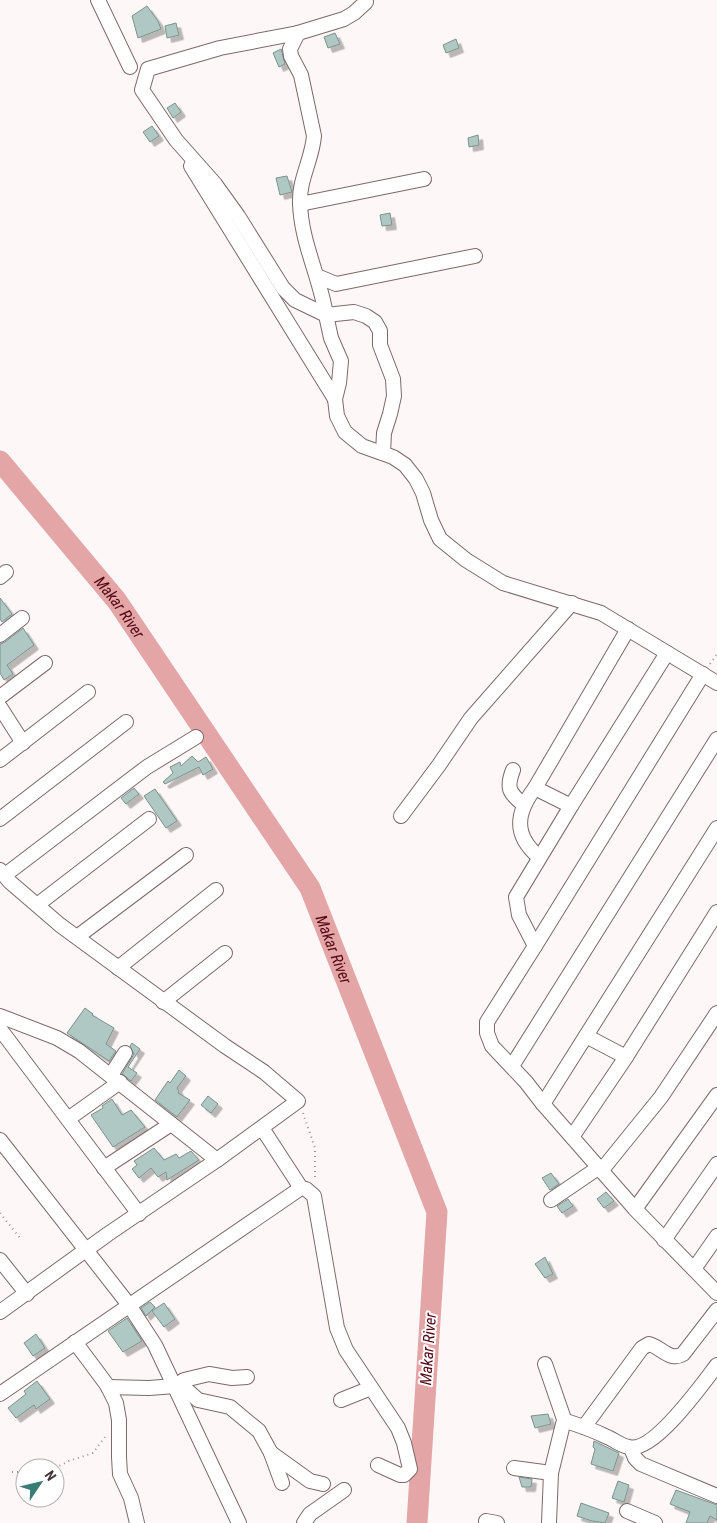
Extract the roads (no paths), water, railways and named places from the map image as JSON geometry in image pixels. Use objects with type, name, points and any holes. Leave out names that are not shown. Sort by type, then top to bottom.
[{"type":"street","points":[[98,0],[142,90],[176,140],[215,184],[283,288],[294,300],[326,315],[354,312],[375,322],[380,331],[380,344],[392,380],[394,396],[384,433],[382,453]]},
{"type":"street","points":[[130,67],[148,69],[220,48],[298,33],[354,14],[366,2]]},
{"type":"street","points":[[298,33],[290,49],[291,56],[301,75],[314,136],[313,147],[303,174],[300,204],[306,241],[322,290],[330,338],[341,361],[340,383],[335,399],[336,416],[346,432],[362,446],[393,457],[405,466],[416,479],[423,493],[431,520],[440,539],[466,560],[503,583],[601,613],[717,683]]},
{"type":"street","points":[[142,90],[148,69]]},
{"type":"street","points":[[165,124],[335,399]]},
{"type":"street","points":[[300,204],[424,179]]},
{"type":"street","points":[[317,276],[336,284],[475,256]]},
{"type":"street","points":[[401,816],[471,718],[572,604]]},
{"type":"street","points":[[0,635],[22,618]]},
{"type":"street","points":[[535,854],[520,830],[519,817],[524,805],[628,628]]},
{"type":"street","points":[[535,946],[519,915],[516,897],[531,872],[535,854],[571,806],[667,652]]},
{"type":"street","points":[[0,697],[45,663]]},
{"type":"street","points":[[703,674],[486,1022],[486,1033],[492,1046],[512,1066],[635,1209],[717,1293]]},
{"type":"street","points":[[0,760],[88,692]]},
{"type":"street","points":[[0,707],[23,743]]},
{"type":"street","points":[[0,819],[126,722]]},
{"type":"street","points":[[0,1312],[298,1101],[264,1072],[163,1002],[77,937],[36,905],[10,882],[2,872],[147,766],[196,737]]},
{"type":"street","points":[[512,1066],[717,739]]},
{"type":"street","points":[[513,770],[509,782],[510,788],[516,798],[524,805]]},
{"type":"street","points":[[535,788],[571,806]]},
{"type":"street","points":[[36,905],[149,819]]},
{"type":"street","points":[[543,1104],[717,828]]},
{"type":"street","points":[[77,937],[186,856]]},
{"type":"street","points":[[118,968],[216,890]]},
{"type":"street","points":[[572,1137],[626,1057],[716,914]]},
{"type":"street","points":[[163,1002],[225,953]]},
{"type":"street","points":[[551,1200],[600,1169],[661,1097],[717,1014]]},
{"type":"street","points":[[0,1016],[57,1038],[79,1051],[217,1160]]},
{"type":"street","points":[[0,1029],[139,1214]]},
{"type":"street","points":[[586,1036],[626,1057]]},
{"type":"street","points":[[68,1119],[115,1079],[125,1053]]},
{"type":"street","points":[[635,1209],[717,1095]]},
{"type":"street","points":[[104,1168],[171,1124]]},
{"type":"street","points":[[262,1128],[301,1188],[306,1189],[314,1196],[337,1328],[346,1350],[398,1428],[410,1468],[404,1476],[378,1465]]},
{"type":"street","points":[[0,1140],[129,1305],[155,1344],[177,1385],[239,1523]]},
{"type":"street","points":[[664,1240],[717,1164]]},
{"type":"street","points":[[0,1394],[301,1188]]},
{"type":"street","points":[[694,1269],[717,1236]]},
{"type":"street","points":[[0,1260],[27,1294]]},
{"type":"street","points":[[584,1427],[642,1348],[649,1344],[672,1356],[680,1356],[717,1310]]},
{"type":"street","points":[[75,1342],[108,1387],[116,1403],[119,1420],[120,1474],[131,1498],[137,1523]]},
{"type":"street","points":[[545,1364],[565,1422]]},
{"type":"street","points":[[565,1422],[584,1427],[631,1448],[637,1448],[671,1422],[717,1365]]},
{"type":"street","points":[[108,1387],[148,1388],[177,1385],[184,1380],[209,1374],[232,1378],[247,1377]]},
{"type":"street","points":[[177,1385],[198,1400],[230,1407],[259,1431],[271,1453],[282,1483]]},
{"type":"street","points":[[341,1400],[371,1388]]},
{"type":"street","points":[[549,1523],[551,1473],[561,1426],[565,1422]]},
{"type":"street","points":[[631,1448],[635,1458],[641,1464],[717,1496]]},
{"type":"street","points":[[271,1453],[310,1481],[324,1484]]},
{"type":"street","points":[[514,1468],[551,1473]]},
{"type":"street","points":[[304,1523],[310,1514],[344,1490]]},
{"type":"street","points":[[627,1511],[656,1523]]},
{"type":"waterway","name":"Makar River","points":[[0,461],[117,601],[310,888],[437,1212],[417,1523]]}]
